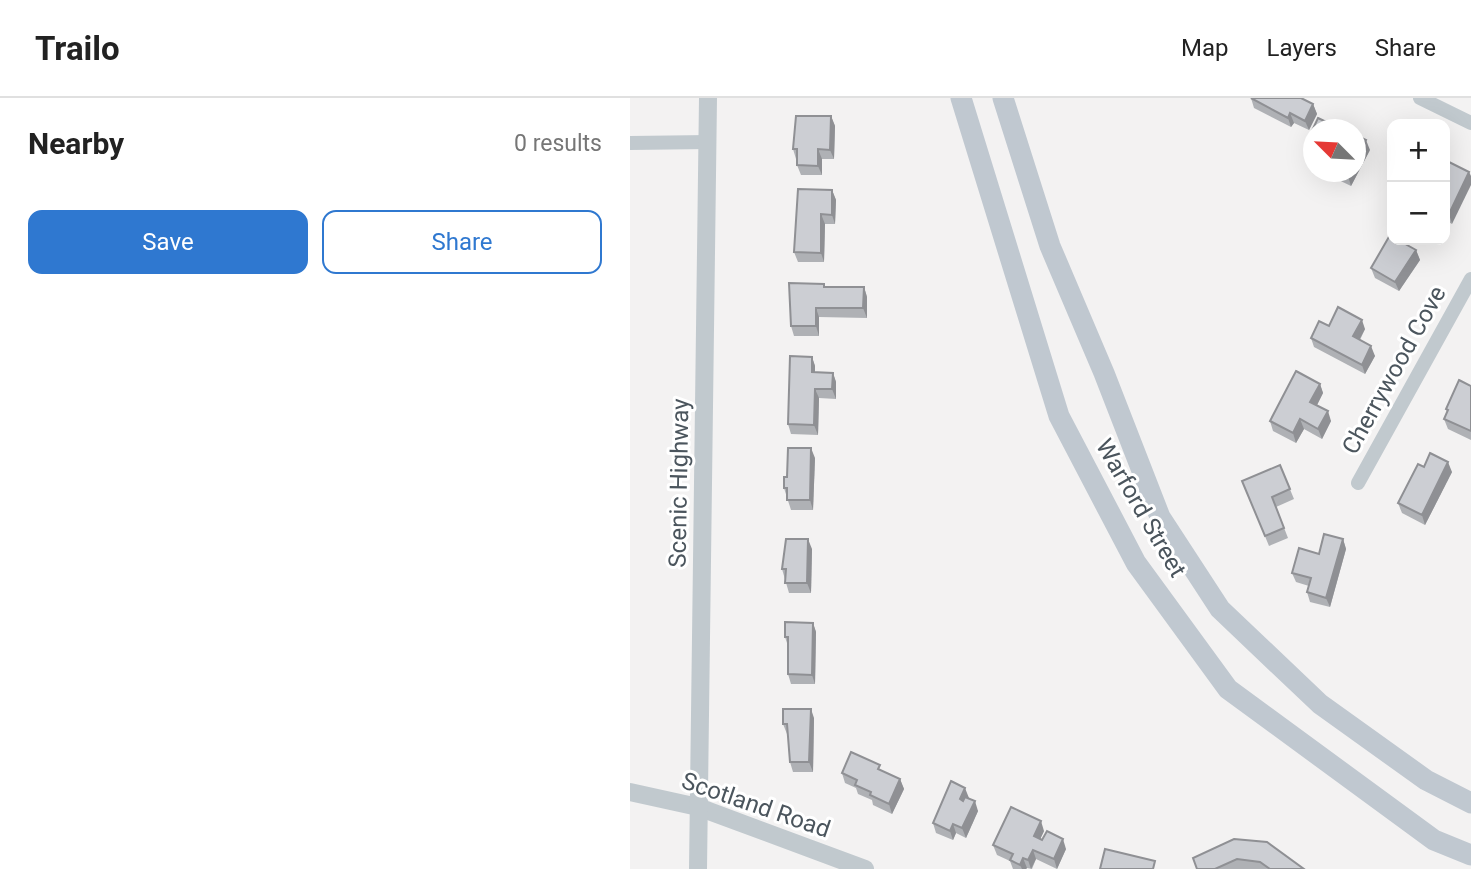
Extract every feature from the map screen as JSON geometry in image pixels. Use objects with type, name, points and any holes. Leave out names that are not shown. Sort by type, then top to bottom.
[{"type":"main road","name":"Warford Street","points":[[961,98],[1059,416],[1136,563],[1228,689],[1434,840],[1471,855]]},
{"type":"main road","name":"Warford Street","points":[[1003,98],[1050,246],[1104,373],[1160,517],[1220,609],[1320,704],[1426,780],[1471,803]]},
{"type":"street","name":"Scenic Highway","points":[[698,869],[708,98]]},
{"type":"street","points":[[1420,98],[1471,123]]},
{"type":"street","points":[[630,143],[709,142]]},
{"type":"street","name":"Cherrywood Cove","points":[[1358,483],[1471,279]]},
{"type":"street","name":"Scotland Road","points":[[630,792],[698,807],[865,869]]},
{"type":"building","points":[[1251,98],[1301,98],[1313,104],[1306,119],[1290,113],[1288,118]]},
{"type":"building","points":[[796,116],[831,116],[830,150],[818,149],[818,166],[797,165],[797,149],[793,149]]},
{"type":"building","points":[[1450,162],[1469,172],[1450,212]]},
{"type":"building","points":[[798,189],[832,190],[832,215],[821,214],[821,253],[794,252]]},
{"type":"building","points":[[1387,240],[1387,245],[1407,245],[1416,250],[1395,282],[1371,268]]},
{"type":"building","points":[[789,283],[824,284],[824,287],[864,287],[863,308],[816,308],[816,326],[791,326]]},
{"type":"building","points":[[1338,307],[1362,320],[1353,336],[1371,346],[1362,365],[1311,338],[1319,321],[1329,326]]},
{"type":"building","points":[[790,356],[812,357],[812,372],[833,373],[832,389],[815,389],[814,425],[788,424]]},
{"type":"building","points":[[1296,371],[1320,384],[1310,402],[1328,411],[1318,429],[1300,419],[1293,433],[1270,421]]},
{"type":"building","points":[[1459,380],[1471,386],[1471,431],[1444,419]]},
{"type":"building","points":[[788,448],[811,448],[810,500],[787,500],[784,477],[787,477]]},
{"type":"building","points":[[1430,453],[1448,462],[1422,515],[1398,503],[1418,464],[1424,467]]},
{"type":"building","points":[[1280,465],[1290,489],[1272,497],[1284,528],[1265,536],[1242,481]]},
{"type":"building","points":[[1324,534],[1343,539],[1326,598],[1307,592],[1311,578],[1292,573],[1299,548],[1319,554]]},
{"type":"building","points":[[786,539],[808,539],[807,583],[785,583],[786,569],[782,569]]},
{"type":"building","points":[[785,622],[813,623],[812,675],[788,674],[788,637],[785,637]]},
{"type":"building","points":[[783,709],[811,709],[809,762],[790,762]]},
{"type":"building","points":[[851,752],[880,765],[878,769],[900,779],[889,804],[870,795],[871,792],[855,785],[857,780],[842,773]]},
{"type":"building","points":[[951,781],[965,788],[960,799],[963,801],[965,797],[975,801],[962,828],[953,824],[950,831],[933,823]]},
{"type":"building","points":[[1011,807],[1041,821],[1034,836],[1042,840],[1047,831],[1063,839],[1054,859],[1033,850],[1028,860],[1023,858],[1020,865],[1010,860],[1013,854],[993,845]]},
{"type":"building","points":[[1234,839],[1267,842],[1304,869],[1270,869],[1260,862],[1237,859],[1215,869],[1197,869],[1193,858]]},
{"type":"building","points":[[1105,849],[1155,861],[1153,869],[1100,869]]}]
